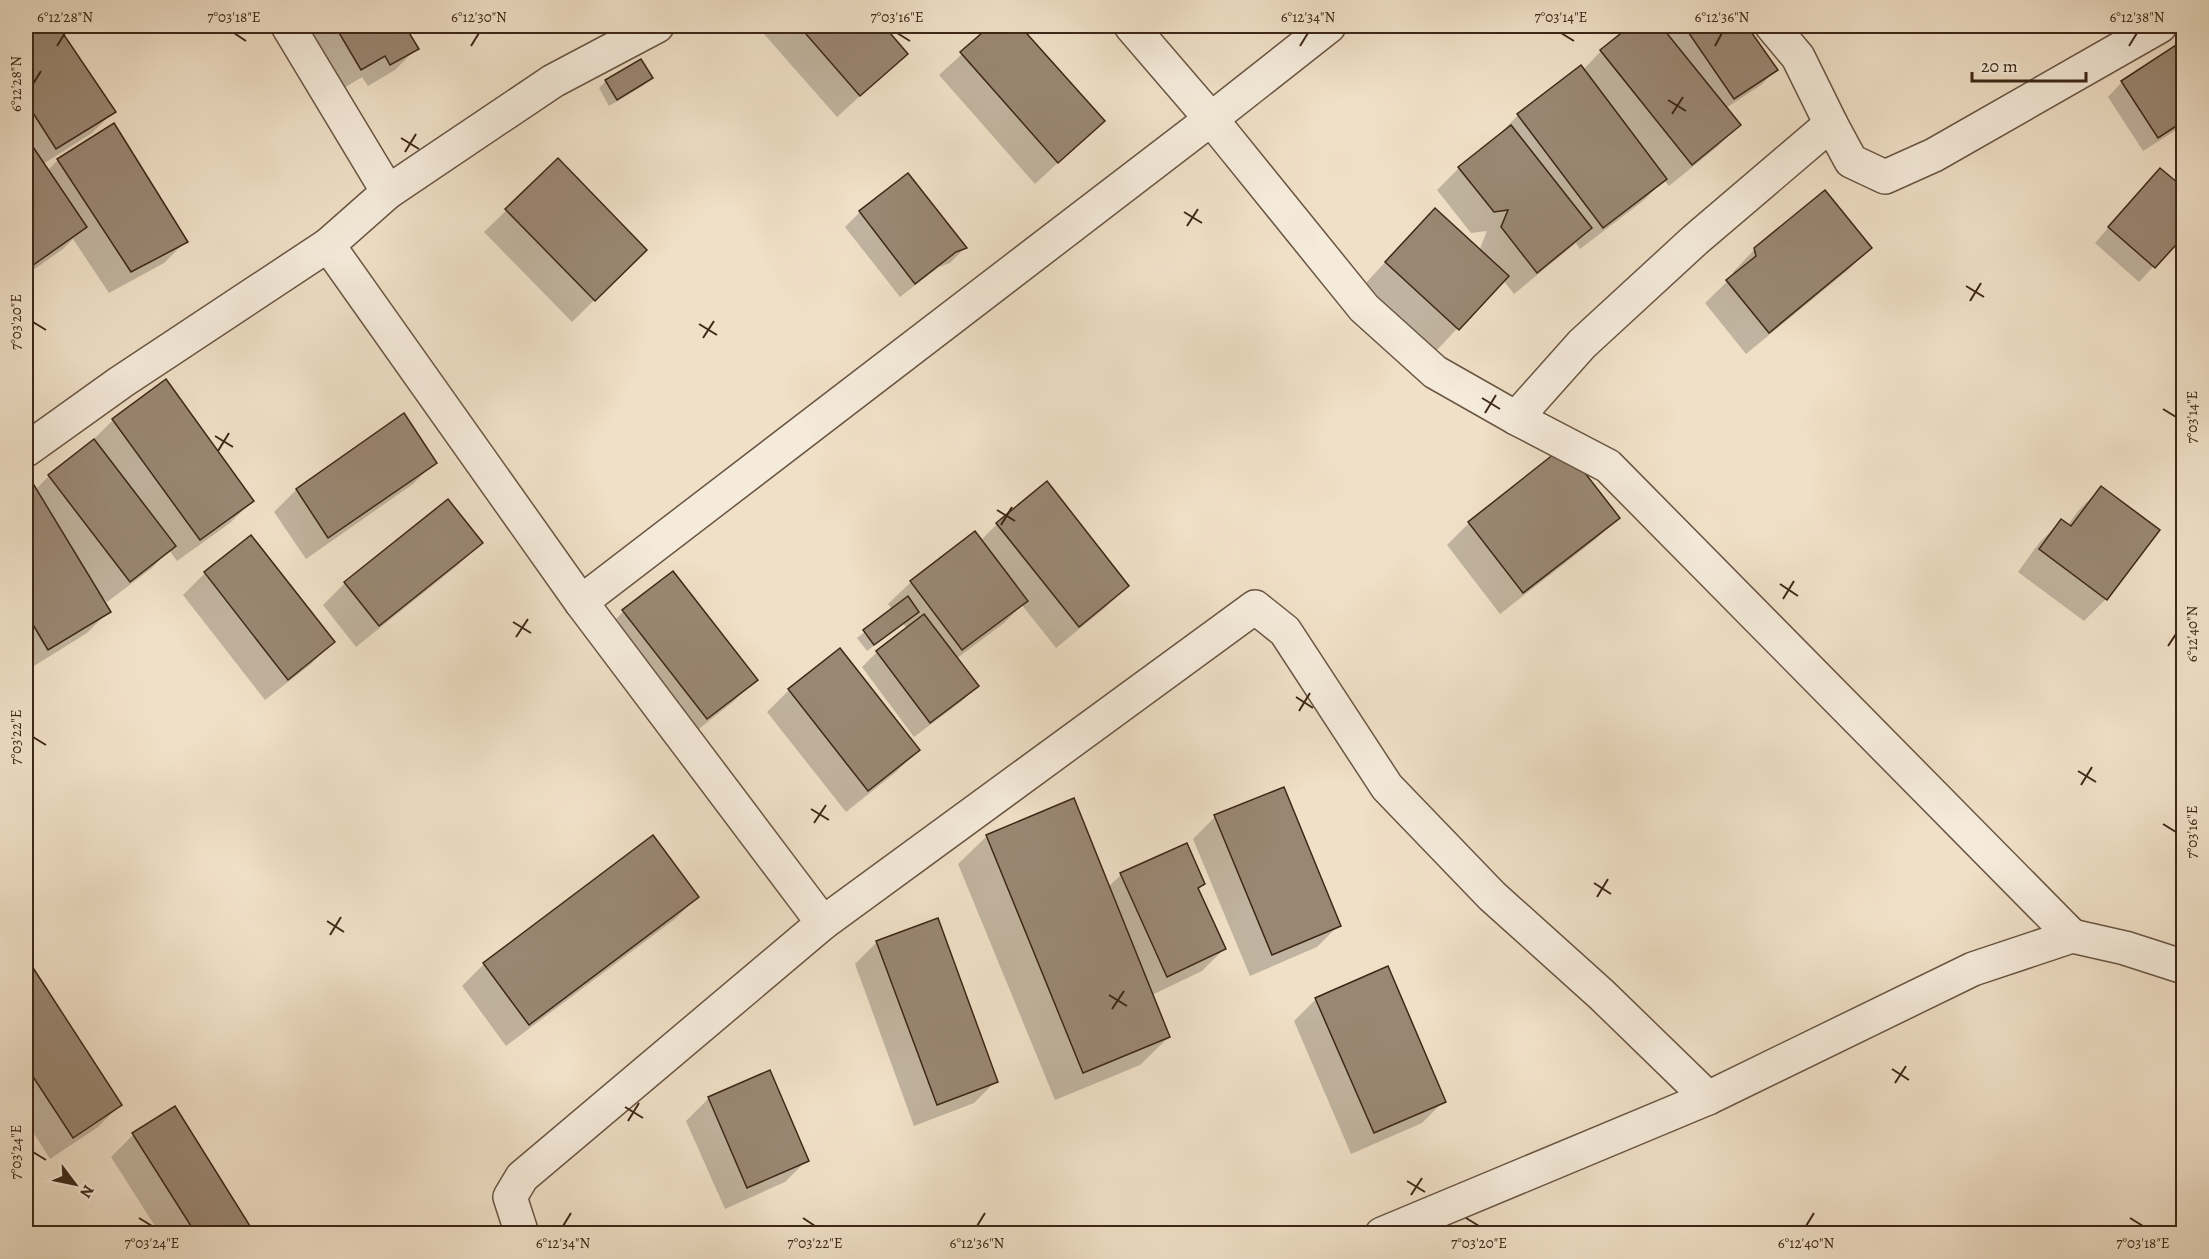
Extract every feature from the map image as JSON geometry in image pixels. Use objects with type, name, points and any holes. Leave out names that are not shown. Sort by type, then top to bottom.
[{"type":"street","points":[[288,26],[388,192]]},
{"type":"street","points":[[26,450],[121,382],[328,245],[388,192],[553,81],[657,26]]},
{"type":"street","points":[[1131,26],[1210,119],[1364,309],[1435,372],[1608,466],[2073,936]]},
{"type":"street","points":[[581,603],[1329,26]]},
{"type":"street","points":[[1773,26],[1798,57],[1851,161],[1885,177],[1934,155],[2160,26]]},
{"type":"street","points":[[1516,418],[1582,345],[1695,240],[1832,124]]},
{"type":"street","points":[[328,245],[581,603],[823,923]]},
{"type":"street","points":[[522,1233],[510,1197],[522,1177],[823,923],[1256,607],[1285,631],[1387,787],[1492,896],[1602,995],[1708,1098]]},
{"type":"street","points":[[1382,1233],[1708,1098],[1973,969],[2073,936],[2125,948],[2184,967]]},
{"type":"building","points":[[26,26],[58,26],[116,112],[56,149],[26,102]]},
{"type":"building","points":[[335,26],[405,26],[419,49],[390,65],[385,56],[361,70]]},
{"type":"building","points":[[799,26],[884,26],[908,54],[860,96]]},
{"type":"building","points":[[990,26],[1020,26],[1105,121],[1058,163],[960,52]]},
{"type":"building","points":[[1630,26],[1661,26],[1741,125],[1692,165],[1600,50]]},
{"type":"building","points":[[1684,26],[1747,26],[1778,70],[1734,99]]},
{"type":"building","points":[[2176,45],[2184,58],[2184,121],[2158,138],[2121,81]]},
{"type":"building","points":[[641,59],[653,78],[617,100],[605,80]]},
{"type":"building","points":[[1581,65],[1667,179],[1603,228],[1517,114]]},
{"type":"building","points":[[114,123],[188,242],[131,272],[57,159]]},
{"type":"building","points":[[1511,125],[1592,228],[1537,273],[1501,227],[1508,210],[1494,212],[1458,167]]},
{"type":"building","points":[[31,144],[87,227],[29,268],[26,263],[26,148]]},
{"type":"building","points":[[558,158],[647,250],[595,301],[505,209]]},
{"type":"building","points":[[2160,168],[2184,188],[2184,236],[2155,268],[2108,227]]},
{"type":"building","points":[[908,173],[967,248],[956,252],[915,284],[859,211]]},
{"type":"building","points":[[1825,190],[1872,248],[1769,333],[1726,280],[1756,256],[1754,248]]},
{"type":"building","points":[[1435,208],[1509,276],[1459,330],[1385,262]]},
{"type":"building","points":[[166,379],[254,501],[200,540],[112,419]]},
{"type":"building","points":[[404,413],[437,463],[328,538],[296,489]]},
{"type":"building","points":[[94,439],[176,546],[130,582],[48,475]]},
{"type":"building","points":[[1564,446],[1620,518],[1523,593],[1468,522]]},
{"type":"building","points":[[26,472],[111,612],[48,650],[26,613]]},
{"type":"building","points":[[1047,481],[1129,586],[1079,627],[996,523]]},
{"type":"building","points":[[2101,486],[2160,530],[2107,600],[2039,549],[2061,519],[2071,526]]},
{"type":"building","points":[[448,499],[483,543],[379,626],[344,582]]},
{"type":"building","points":[[975,531],[1028,601],[962,650],[910,581]]},
{"type":"building","points":[[251,535],[335,642],[288,680],[204,572]]},
{"type":"building","points":[[673,571],[758,680],[707,719],[622,610]]},
{"type":"building","points":[[908,596],[919,612],[874,645],[863,630]]},
{"type":"building","points":[[924,614],[979,686],[930,723],[876,651]]},
{"type":"building","points":[[840,648],[920,750],[868,791],[788,689]]},
{"type":"building","points":[[1284,787],[1341,926],[1272,955],[1214,815]]},
{"type":"building","points":[[1074,798],[1170,1037],[1083,1073],[986,835]]},
{"type":"building","points":[[653,835],[699,897],[529,1025],[483,963]]},
{"type":"building","points":[[1187,843],[1205,884],[1198,888],[1226,949],[1167,977],[1120,873]]},
{"type":"building","points":[[938,918],[998,1082],[937,1105],[876,941]]},
{"type":"building","points":[[26,957],[122,1105],[73,1138],[26,1066]]},
{"type":"building","points":[[1388,966],[1446,1102],[1374,1133],[1315,998]]},
{"type":"building","points":[[770,1070],[809,1161],[747,1188],[708,1097]]},
{"type":"building","points":[[175,1106],[255,1234],[196,1234],[132,1133]]}]
